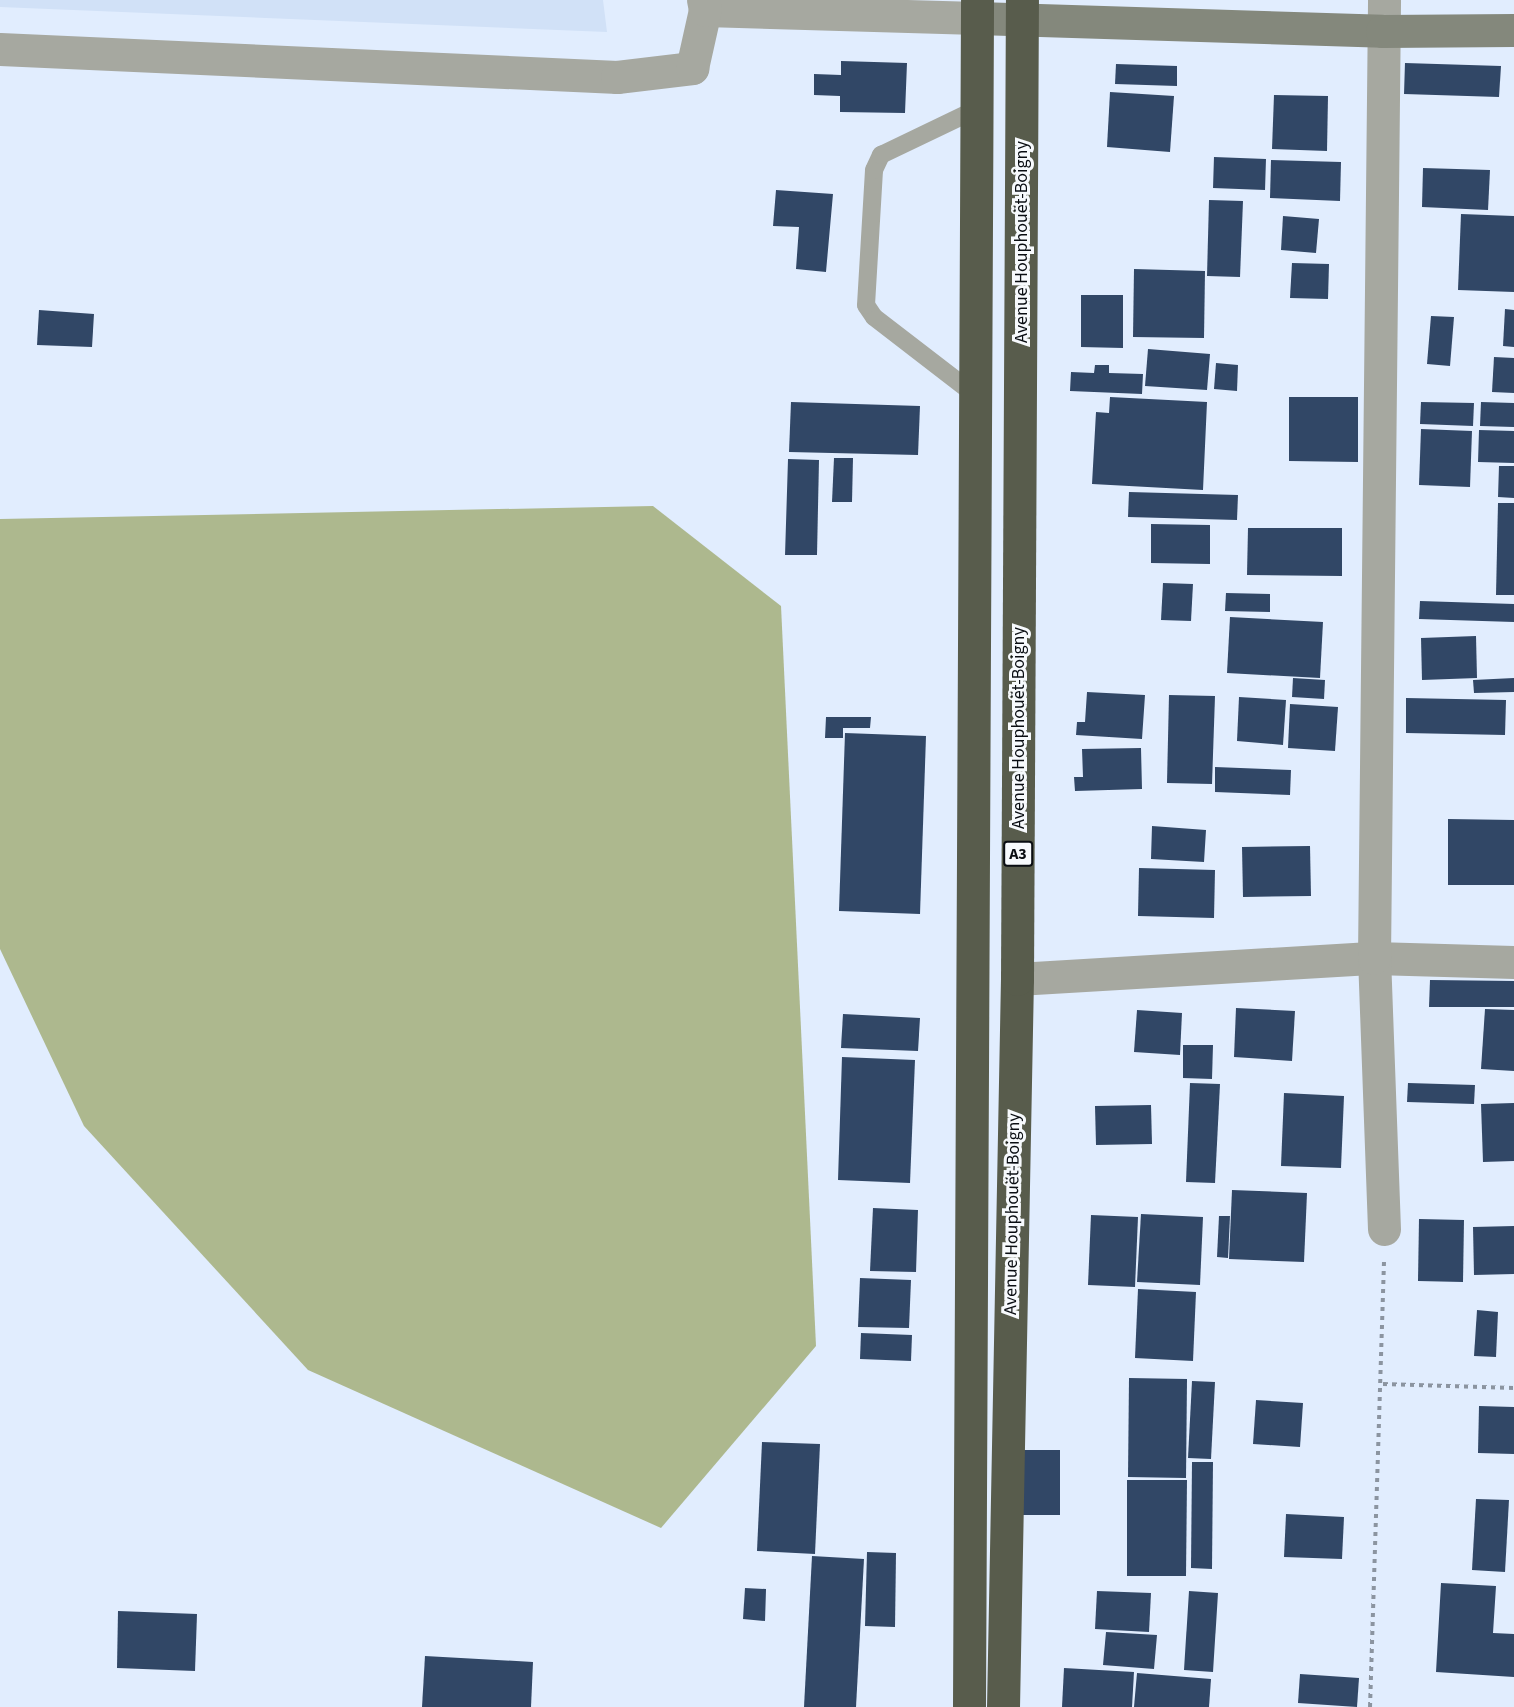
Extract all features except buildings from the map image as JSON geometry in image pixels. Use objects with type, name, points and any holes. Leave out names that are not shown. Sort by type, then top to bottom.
[{"type":"highway","points":[[969,1707],[977,9]]},
{"type":"highway","name":"Avenue Houphouët-Boigny","points":[[1003,1707],[1017,979],[1022,10]]},
{"type":"street","points":[[0,48],[617,77],[692,68],[704,5],[1383,15],[1514,30]]},
{"type":"street","points":[[1383,15],[1374,958],[1384,1229]]},
{"type":"street","points":[[1017,979],[1374,958],[1514,962]]},
{"type":"lane","points":[[974,394],[874,316],[866,304],[874,170],[881,155],[977,109]]},
{"type":"path","points":[[1370,1707],[1383,1384],[1384,1229]]},
{"type":"path","points":[[1383,1384],[1514,1388]]},
{"type":"shaded area","points":[[0,0],[603,0],[607,32],[0,7]]},
{"type":"green space","points":[[653,506],[781,606],[816,1346],[661,1528],[308,1370],[84,1126],[0,949],[0,519]]}]
